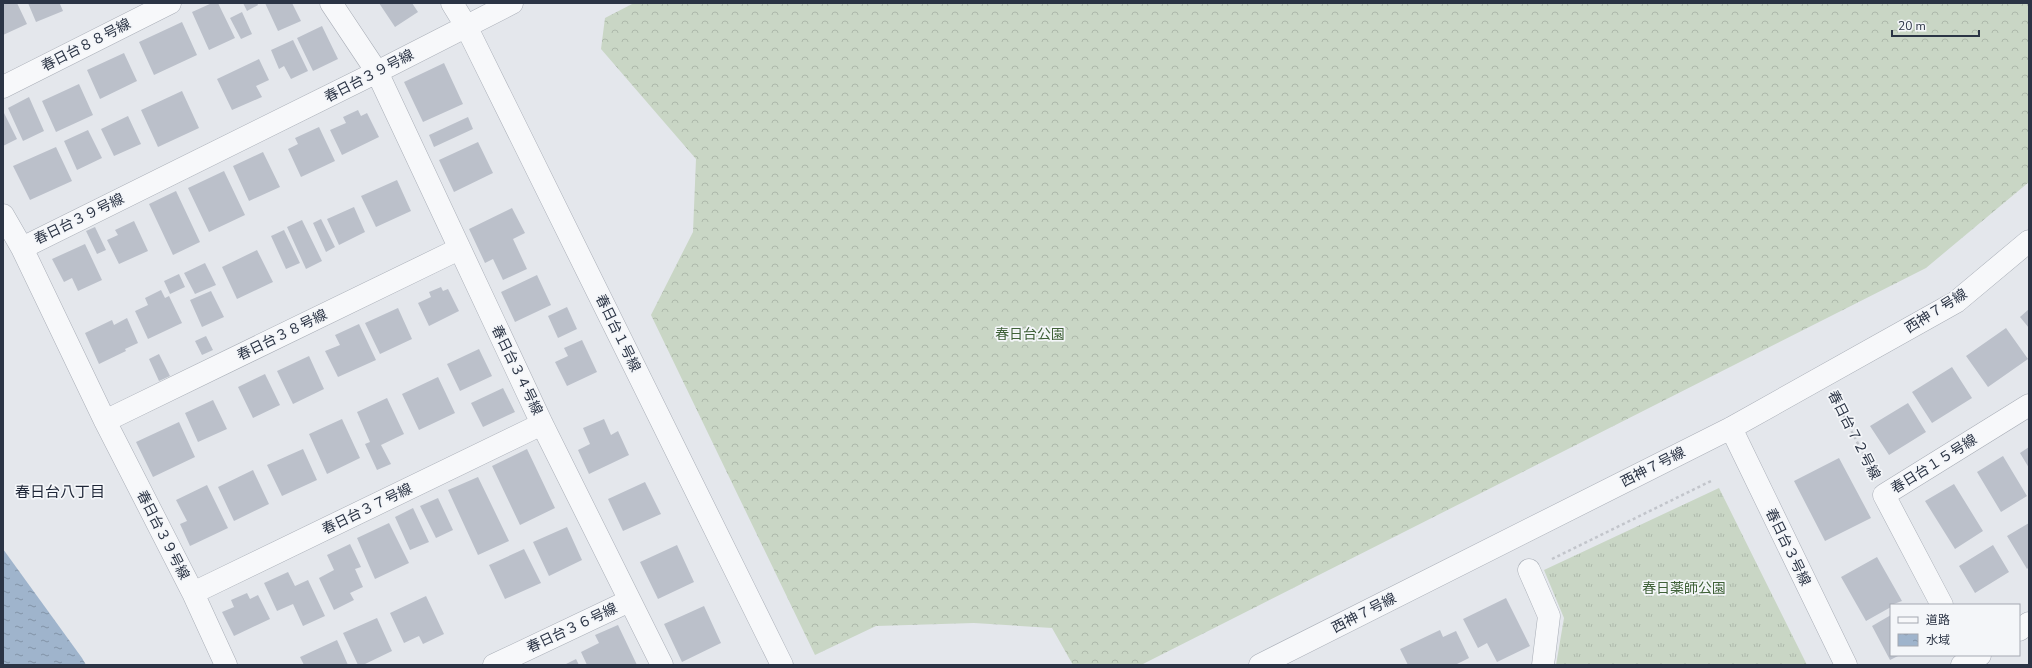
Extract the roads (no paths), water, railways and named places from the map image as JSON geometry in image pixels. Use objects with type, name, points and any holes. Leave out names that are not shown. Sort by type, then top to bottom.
[{"type":"street","name":"春日台８８号線","points":[[3,86],[170,3]]},
{"type":"street","name":"春日台３４号線","points":[[331,3],[377,72],[458,249],[542,424],[662,665]]},
{"type":"street","name":"春日台１号線","points":[[452,3],[466,26],[782,665]]},
{"type":"street","name":"春日台３９号線","points":[[226,665],[193,593],[105,421],[22,248],[377,72],[512,3]]},
{"type":"street","points":[[3,215],[22,248]]},
{"type":"street","name":"西神７号線","points":[[1260,665],[1731,428],[1956,302],[2029,241]]},
{"type":"street","name":"春日台３８号線","points":[[105,421],[458,249]]},
{"type":"street","name":"春日台１５号線","points":[[1941,604],[1884,495],[2029,405]]},
{"type":"street","name":"春日台３７号線","points":[[193,593],[542,424]]},
{"type":"street","name":"春日台３号線","points":[[1731,428],[1846,665]]},
{"type":"street","points":[[1529,570],[1549,616],[1543,665]]},
{"type":"street","name":"春日台３６号線","points":[[494,665],[629,600]]},
{"type":"street","points":[[2020,629],[2029,623]]},
{"type":"water","points":[[3,549],[82,658],[86,665],[3,665]]},
{"type":"district","name":"春日台八丁目","points":[[60,492]]},
{"type":"park label","name":"春日台公園","points":[[1030,334]]},
{"type":"park label","name":"春日薬師公園","points":[[1684,588]]}]
